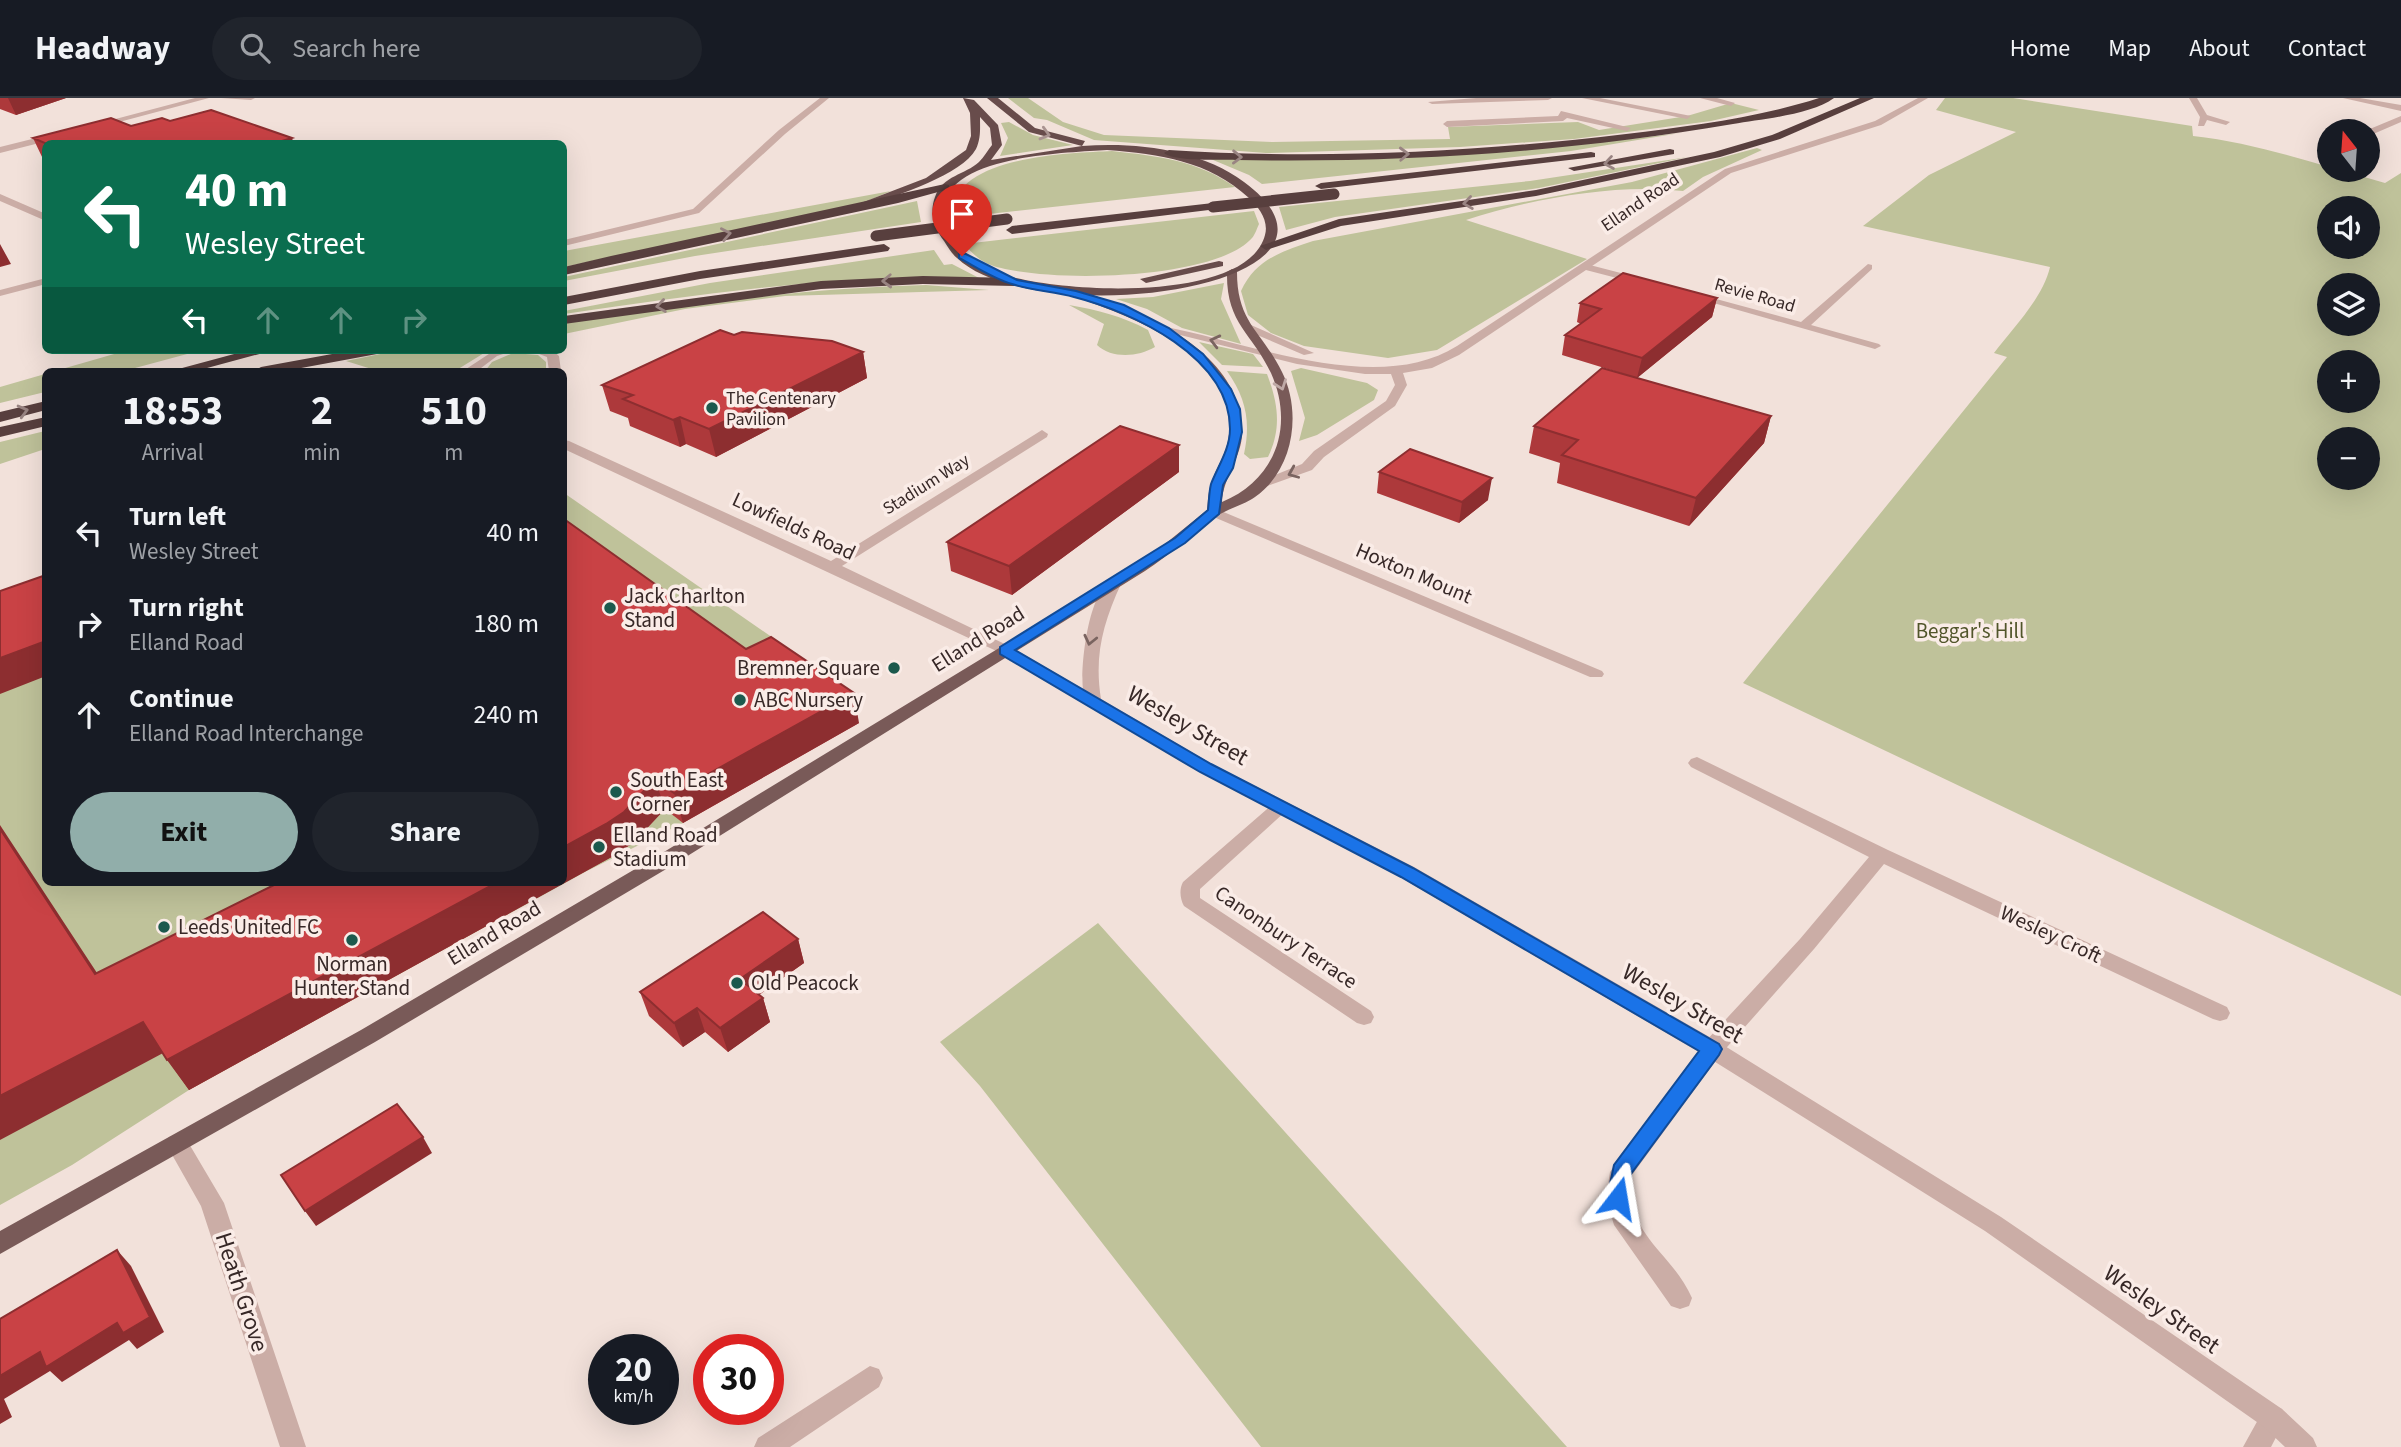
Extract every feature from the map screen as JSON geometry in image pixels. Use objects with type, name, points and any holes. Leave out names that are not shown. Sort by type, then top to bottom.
[{"type":"highway","points":[[967,98],[995,127],[997,145],[981,166]]},
{"type":"highway","points":[[839,212],[930,180],[970,151],[976,136],[975,113],[967,98]]},
{"type":"highway","points":[[992,98],[1032,130],[1107,147],[1281,158],[1528,148],[1672,133],[1797,108]]},
{"type":"highway","points":[[567,289],[1202,198],[1541,162],[1671,142],[1829,98]]},
{"type":"highway","points":[[567,320],[821,285],[923,280],[1101,282],[1159,278],[1212,267],[1266,246],[1339,223],[1536,193],[1640,173],[1776,137],[1869,98]]},
{"type":"highway","points":[[1009,225],[1213,207],[1622,161],[1722,143],[1819,118]]},
{"type":"highway","points":[[567,270],[651,249],[839,212],[946,187],[981,166],[1036,153],[1107,147]]},
{"type":"highway","points":[[946,187],[940,198],[938,218],[951,247],[978,267],[1007,279],[1076,294],[1154,291],[1200,283],[1232,272],[1266,246],[1272,228],[1269,217],[1246,188],[1219,169],[1169,153]]},
{"type":"highway","points":[[567,300],[880,242]]},
{"type":"highway","points":[[204,365],[241,354]]},
{"type":"highway","points":[[191,368],[250,354]]},
{"type":"highway","points":[[257,368],[313,354]]},
{"type":"highway","points":[[278,368],[356,354]]},
{"type":"highway","points":[[0,417],[42,406]]},
{"type":"highway","points":[[0,432],[42,422]]},
{"type":"main road","name":"Elland Road","points":[[0,1243],[368,1036],[666,860],[1114,584],[1180,541],[1214,512],[1254,492],[1279,454],[1287,421],[1283,388],[1265,353],[1234,308],[1230,295],[1232,272]]},
{"type":"main road","name":"Elland Road","points":[[1076,294],[1135,313],[1166,330],[1210,369],[1226,389],[1234,409],[1236,432],[1227,468],[1217,485],[1214,512]]},
{"type":"street","points":[[77,130],[205,98]]},
{"type":"street","points":[[225,98],[251,98]]},
{"type":"street","points":[[567,242],[696,211],[782,132],[825,98]]},
{"type":"street","points":[[1432,102],[1548,98],[1563,118],[1447,124]]},
{"type":"street","points":[[1586,98],[1664,115],[1687,116]]},
{"type":"street","points":[[1704,98],[1719,103],[1731,103]]},
{"type":"street","name":"Elland Road","points":[[1166,330],[1265,353],[1338,366],[1396,369],[1427,365],[1448,357],[1728,171],[1756,159],[1887,119],[1924,98]]},
{"type":"street","points":[[2193,98],[2203,120],[2226,122]]},
{"type":"street","points":[[2347,98],[2401,108]]},
{"type":"street","points":[[1561,114],[1603,126],[1627,128]]},
{"type":"street","points":[[2380,128],[2401,118]]},
{"type":"street","points":[[0,150],[64,134]]},
{"type":"street","points":[[0,197],[42,216]]},
{"type":"street","points":[[1586,267],[1649,284]]},
{"type":"street","points":[[1802,326],[1868,267]]},
{"type":"street","points":[[0,293],[42,282]]},
{"type":"street","name":"Revie Road","points":[[1687,294],[1875,346]]},
{"type":"street","name":"Elland Road","points":[[1247,327],[1338,366]]},
{"type":"street","points":[[473,368],[493,354]]},
{"type":"street","name":"Elland Road","points":[[1262,483],[1307,467],[1319,454],[1391,403],[1401,385],[1396,369]]},
{"type":"street","name":"Stadium Way","points":[[831,567],[1042,434]]},
{"type":"street","name":"Lowfields Road","points":[[567,445],[943,618],[1005,650]]},
{"type":"street","name":"Hoxton Mount","points":[[1214,512],[1596,674]]},
{"type":"street","points":[[1093,701],[1088,677],[1089,643],[1094,624],[1114,584]]},
{"type":"street","name":"Wesley Street","points":[[1005,650],[1206,768],[1407,872],[1712,1049],[1993,1224],[2273,1418],[2304,1447]]},
{"type":"street","name":"Wesley Croft","points":[[1697,763],[1881,855],[2220,1013]]},
{"type":"street","name":"Canonbury Terrace","points":[[1280,807],[1190,887],[1191,901],[1364,1017]]},
{"type":"street","points":[[1680,1298],[1626,1225],[1618,1198],[1621,1172],[1712,1049],[1807,944],[1881,855]]},
{"type":"street","name":"Heath Grove","points":[[177,1144],[212,1203],[293,1447]]},
{"type":"street","points":[[767,1447],[870,1378]]},
{"type":"street","points":[[2256,1447],[2273,1418]]},
{"type":"green space","points":[[1008,98],[1028,98],[1063,122],[1104,135],[1272,142],[1450,139],[1448,127],[1578,122],[1599,130],[1687,116],[1731,103],[1759,110],[1711,121],[1574,139],[1460,147],[1266,153],[1094,140],[1047,120],[1034,118]]},
{"type":"green space","name":"Beggar's Hill","points":[[1945,98],[2013,98],[2192,126],[2193,136],[2228,141],[2317,164],[2317,182],[2385,183],[2401,173],[2401,996],[1743,683],[2007,357],[1994,353],[2041,290],[2050,267],[1863,226],[1929,175],[2016,132],[1936,110]]},
{"type":"green space","points":[[1009,122],[1033,135],[1073,145],[1000,156],[1008,138],[1001,123]]},
{"type":"green space","points":[[1680,133],[1571,151],[1262,184],[1249,175],[1206,157],[1503,150]]},
{"type":"green space","points":[[1757,148],[1762,150],[1703,177],[1683,191],[1602,191],[1545,199],[1466,220],[1587,259],[1437,350],[1388,358],[1304,346],[1271,333],[1248,315],[1241,291],[1254,271],[1280,253],[1313,241],[1632,182]]},
{"type":"green space","points":[[1112,151],[1161,157],[1191,165],[1235,187],[953,218],[956,197],[969,182],[989,170],[1041,157]]},
{"type":"green space","points":[[1688,157],[1539,188],[1335,217],[1286,230],[1279,207],[1530,181]]},
{"type":"green space","points":[[891,191],[865,202],[567,266],[567,250]]},
{"type":"green space","points":[[917,201],[921,222],[695,256],[567,280],[567,276]]},
{"type":"green space","points":[[1254,211],[1259,224],[1254,235],[1232,252],[1202,263],[1125,275],[1084,276],[1012,270],[984,262],[964,244]]},
{"type":"green space","points":[[934,250],[944,265],[952,264],[981,279],[823,282],[567,314],[567,310],[710,283]]},
{"type":"green space","points":[[1224,283],[1221,299],[1241,344],[1182,328],[1147,309],[1116,299],[1153,297]]},
{"type":"green space","points":[[926,285],[989,290],[785,296],[685,309],[567,333],[567,322],[744,298]]},
{"type":"green space","points":[[1069,305],[1110,314],[1138,325],[1148,330],[1155,347],[1141,353],[1125,355],[1103,350],[1097,345],[1104,324]]},
{"type":"green space","points":[[1199,342],[1253,354],[1263,367],[1222,365]]},
{"type":"green space","points":[[114,354],[187,354],[135,368],[65,368]]},
{"type":"green space","points":[[380,354],[483,354],[460,368],[368,368],[346,361]]},
{"type":"green space","points":[[511,354],[538,355],[546,362],[546,368],[487,368],[492,362]]},
{"type":"green space","points":[[1301,368],[1367,383],[1378,390],[1374,400],[1317,435],[1299,441],[1305,418],[1291,371]]},
{"type":"green space","points":[[1227,371],[1267,374],[1277,416],[1275,436],[1268,457],[1250,459],[1244,454],[1247,421],[1243,401]]},
{"type":"green space","points":[[42,375],[42,393],[0,403],[0,387]]},
{"type":"green space","points":[[42,432],[42,450],[0,464],[0,442]]},
{"type":"green space","name":"Elland Road Stadium","points":[[567,495],[838,683],[816,693],[683,823],[567,882]]},
{"type":"green space","name":"Elland Road Stadium","points":[[42,596],[42,886],[560,886],[189,1090],[72,1165],[0,1205],[0,612]]},
{"type":"green space","points":[[1098,923],[1567,1447],[1261,1447],[980,1086],[940,1042]]},
{"type":"building","points":[[211,110],[292,138],[42,142],[33,138],[111,118],[131,126],[162,118],[170,121]]},
{"type":"building","points":[[1623,273],[1717,298],[1642,358],[1565,335],[1601,309],[1580,303]]},
{"type":"building","points":[[720,330],[734,335],[742,332],[832,341],[863,352],[709,429],[680,417],[673,420],[623,399],[633,395],[602,385]]},
{"type":"building","points":[[1602,368],[1771,416],[1696,498],[1562,455],[1578,440],[1534,426]]},
{"type":"building","points":[[1120,426],[1179,445],[1009,566],[947,542]]},
{"type":"building","points":[[1410,449],[1492,478],[1462,502],[1379,472]]},
{"type":"building","points":[[567,521],[746,649],[771,637],[854,693],[674,793],[655,779],[624,812],[567,845]]},
{"type":"building","points":[[42,576],[42,642],[0,658],[0,591]]},
{"type":"building","points":[[0,829],[95,974],[272,886],[491,886],[167,1060],[143,1022],[0,1096]]},
{"type":"building","points":[[763,912],[798,939],[740,979],[763,998],[720,1028],[697,1008],[674,1023],[640,992]]},
{"type":"building","points":[[397,1104],[423,1137],[305,1211],[281,1175]]},
{"type":"building","points":[[117,1250],[150,1317],[123,1333],[117,1323],[46,1367],[40,1352],[0,1376],[0,1319]]},
{"type":"place","name":"The Centenary Pavilion","points":[[712,408]]},
{"type":"place","name":"Jack Charlton Stand","points":[[610,608]]},
{"type":"place","name":"Bremner Square","points":[[894,668]]},
{"type":"place","name":"ABC Nursery","points":[[740,700]]},
{"type":"place","name":"South East Corner","points":[[616,792]]},
{"type":"place","name":"Elland Road Stadium","points":[[599,847]]},
{"type":"place","name":"Leeds United FC","points":[[164,927]]},
{"type":"place","name":"Norman Hunter Stand","points":[[352,940]]},
{"type":"place","name":"Old Peacock","points":[[737,983]]},
{"type":"route","points":[[962,256],[978,267],[1014,282],[1076,294],[1135,313],[1151,321],[1199,356],[1226,389],[1234,409],[1236,432],[1227,468],[1217,485],[1214,512],[1180,541],[1005,650],[1206,768],[1407,872],[1712,1049],[1621,1172],[1618,1198]]}]
